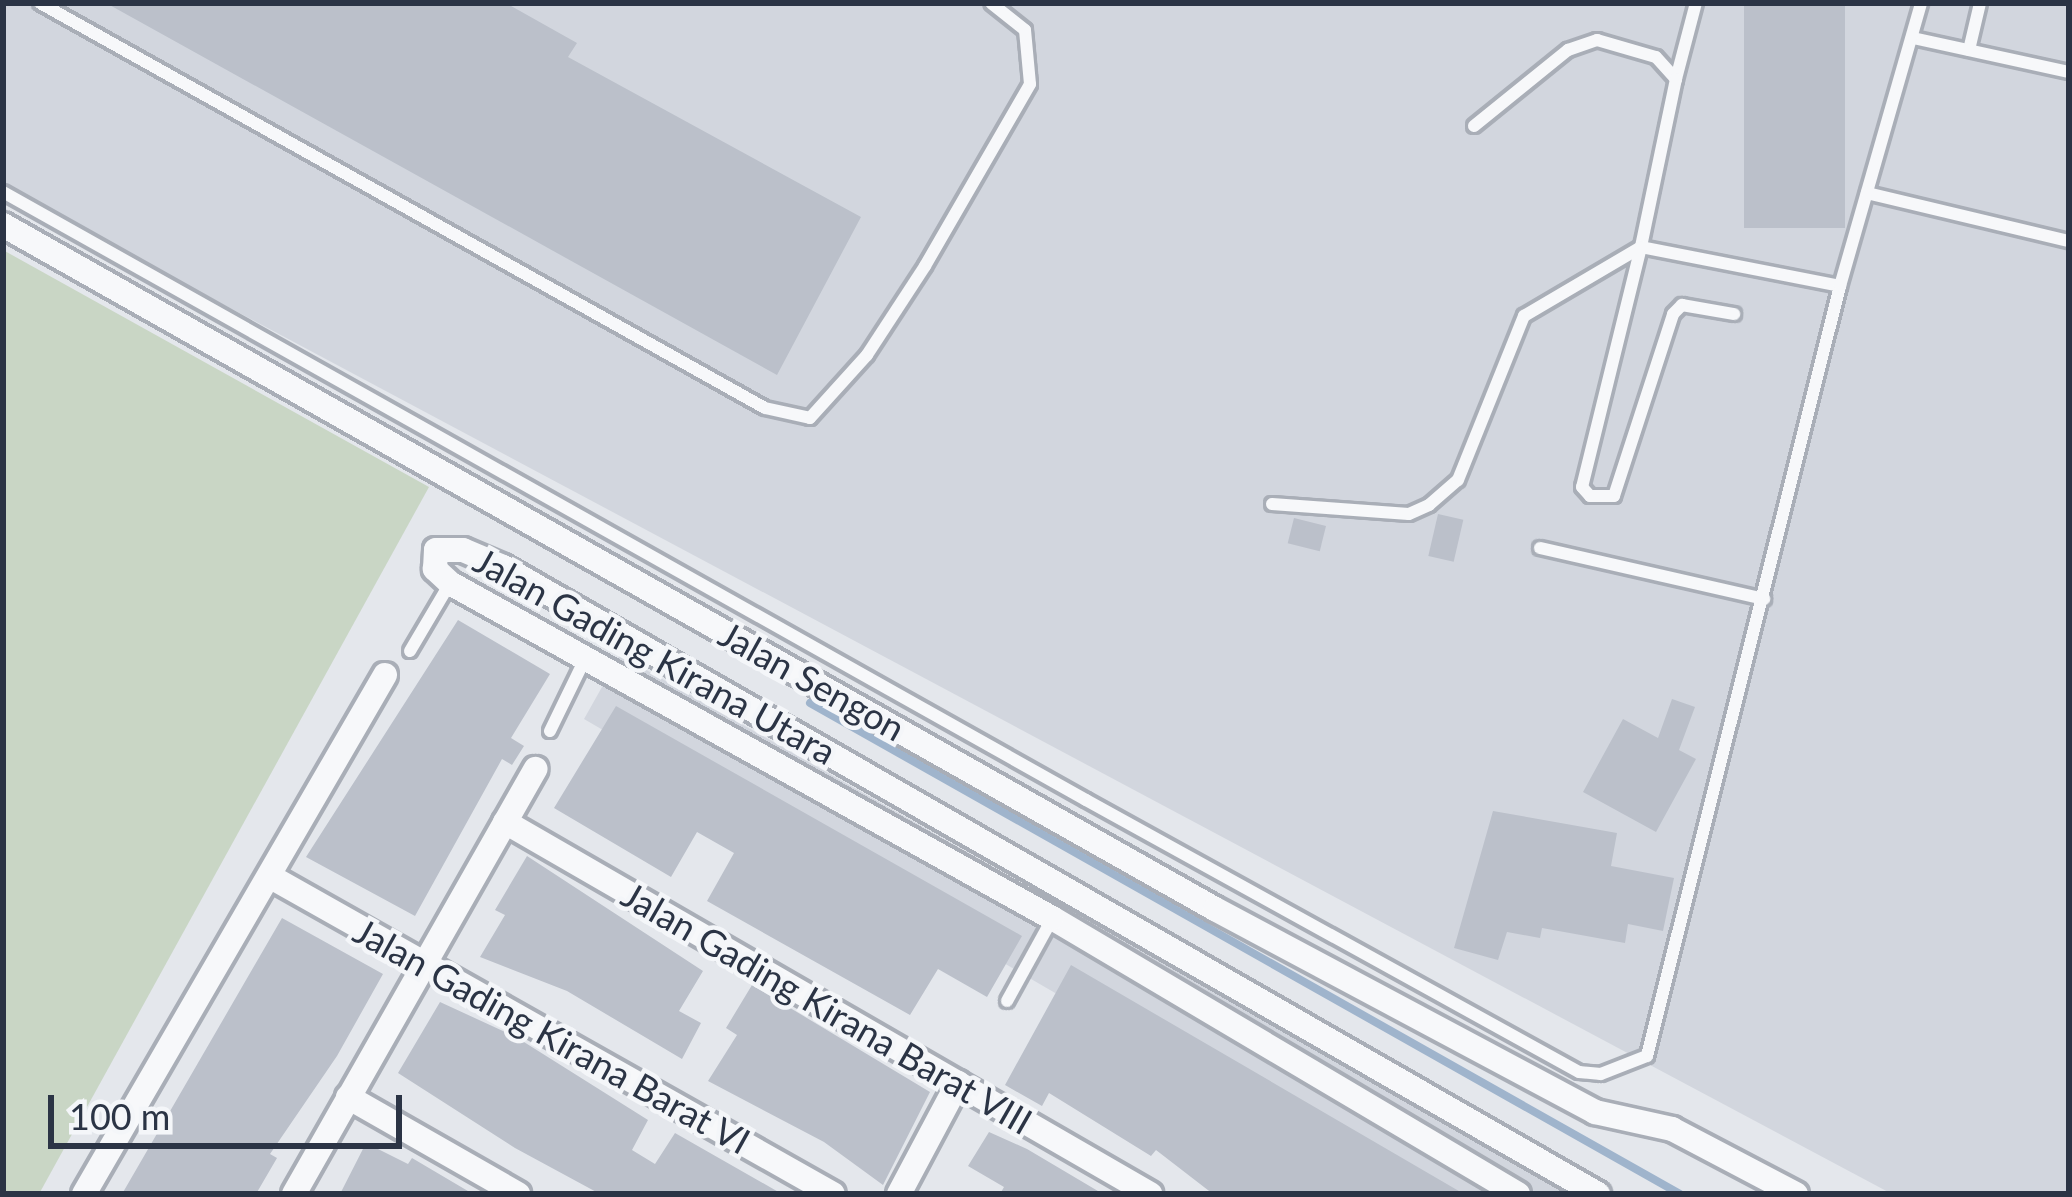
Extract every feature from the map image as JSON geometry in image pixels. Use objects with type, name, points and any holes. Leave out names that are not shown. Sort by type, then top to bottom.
[{"type":"street","name":"Jalan Sengon","points":[[3,225],[1215,909],[1595,1112],[1672,1129],[1796,1194]]},
{"type":"street","name":"Jalan Gading Kirana Utara","points":[[1518,1194],[1052,918],[450,583],[436,569],[436,550],[478,556],[1071,886],[1588,1192]]},
{"type":"street","points":[[586,658],[604,626]]},
{"type":"street","points":[[84,1194],[385,675]]},
{"type":"street","points":[[294,1194],[420,963],[535,769]]},
{"type":"street","name":"Jalan Gading Kirana Barat VIII","points":[[505,822],[1150,1194]]},
{"type":"street","name":"Jalan Gading Kirana Barat VI","points":[[271,877],[833,1194]]},
{"type":"street","points":[[1052,918],[1071,886]]},
{"type":"street","points":[[899,1194],[958,1083]]},
{"type":"street","points":[[348,1097],[518,1194]]},
{"type":"lane","points":[[40,3],[765,408],[810,418],[867,355],[926,266],[1030,84],[1025,30],[991,3]]},
{"type":"lane","points":[[1696,3],[1582,487],[1590,496],[1614,496],[1673,314],[1682,305],[1734,314]]},
{"type":"lane","points":[[3,192],[1579,1072],[1620,1070],[1647,1056],[1840,286],[1921,3]]},
{"type":"lane","points":[[1969,50],[1980,3]]},
{"type":"lane","points":[[1913,38],[2069,72]]},
{"type":"lane","points":[[1474,126],[1568,50],[1597,40],[1656,57],[1676,79]]},
{"type":"lane","points":[[1867,193],[2069,242]]},
{"type":"lane","points":[[1272,505],[1409,514],[1429,505],[1458,480],[1524,316],[1641,247],[1840,286]]},
{"type":"lane","points":[[1540,548],[1764,599]]},
{"type":"lane","points":[[410,651],[450,583]]},
{"type":"lane","points":[[550,731],[586,658]]},
{"type":"lane","points":[[1006,1001],[1052,918]]},
{"type":"shaded area","points":[[3,3],[2069,3],[2069,1194],[1892,1194],[3,187]]},
{"type":"shaded area","points":[[620,655],[1570,1194],[1401,1194],[584,719]]},
{"type":"green space","points":[[3,250],[429,487],[39,1194],[3,1194]]},
{"type":"building","points":[[106,3],[506,3],[577,43],[568,57],[861,217],[777,375]]},
{"type":"building","points":[[1744,3],[1845,3],[1845,228],[1744,228]]},
{"type":"building","points":[[1438,514],[1463,520],[1454,562],[1428,556]]},
{"type":"building","points":[[1294,518],[1326,526],[1320,551],[1288,543]]},
{"type":"building","points":[[458,620],[550,674],[511,738],[524,746],[512,765],[502,759],[415,916],[306,857]]},
{"type":"building","points":[[1672,699],[1695,707],[1679,750],[1696,759],[1656,832],[1583,792],[1623,719],[1658,738]]},
{"type":"building","points":[[616,706],[1022,936],[987,997],[938,969],[910,1015],[707,901],[734,853],[697,832],[671,877],[554,808]]},
{"type":"building","points":[[1493,811],[1617,833],[1611,866],[1674,878],[1663,931],[1628,924],[1625,943],[1542,928],[1540,938],[1507,932],[1498,960],[1454,948]]},
{"type":"building","points":[[527,856],[703,971],[679,1011],[701,1023],[682,1059],[567,991],[480,957],[505,915],[495,910]]},
{"type":"building","points":[[282,918],[383,974],[337,1056],[270,1154],[277,1158],[256,1194],[122,1194]]},
{"type":"building","points":[[1071,965],[1464,1194],[1213,1194],[1156,1150],[1151,1156],[1049,1093],[1042,1106],[1005,1085]]},
{"type":"building","points":[[752,985],[930,1092],[883,1185],[824,1142],[708,1081],[737,1035],[726,1028]]},
{"type":"building","points":[[440,1002],[516,1037],[648,1120],[632,1150],[655,1164],[675,1133],[782,1194],[600,1194],[515,1148],[398,1073]]},
{"type":"building","points":[[989,1132],[1103,1194],[1000,1194],[1004,1187],[968,1166]]},
{"type":"building","points":[[366,1143],[408,1164],[412,1158],[473,1194],[340,1194]]},
{"type":"waterway","points":[[810,703],[1680,1194]]}]
